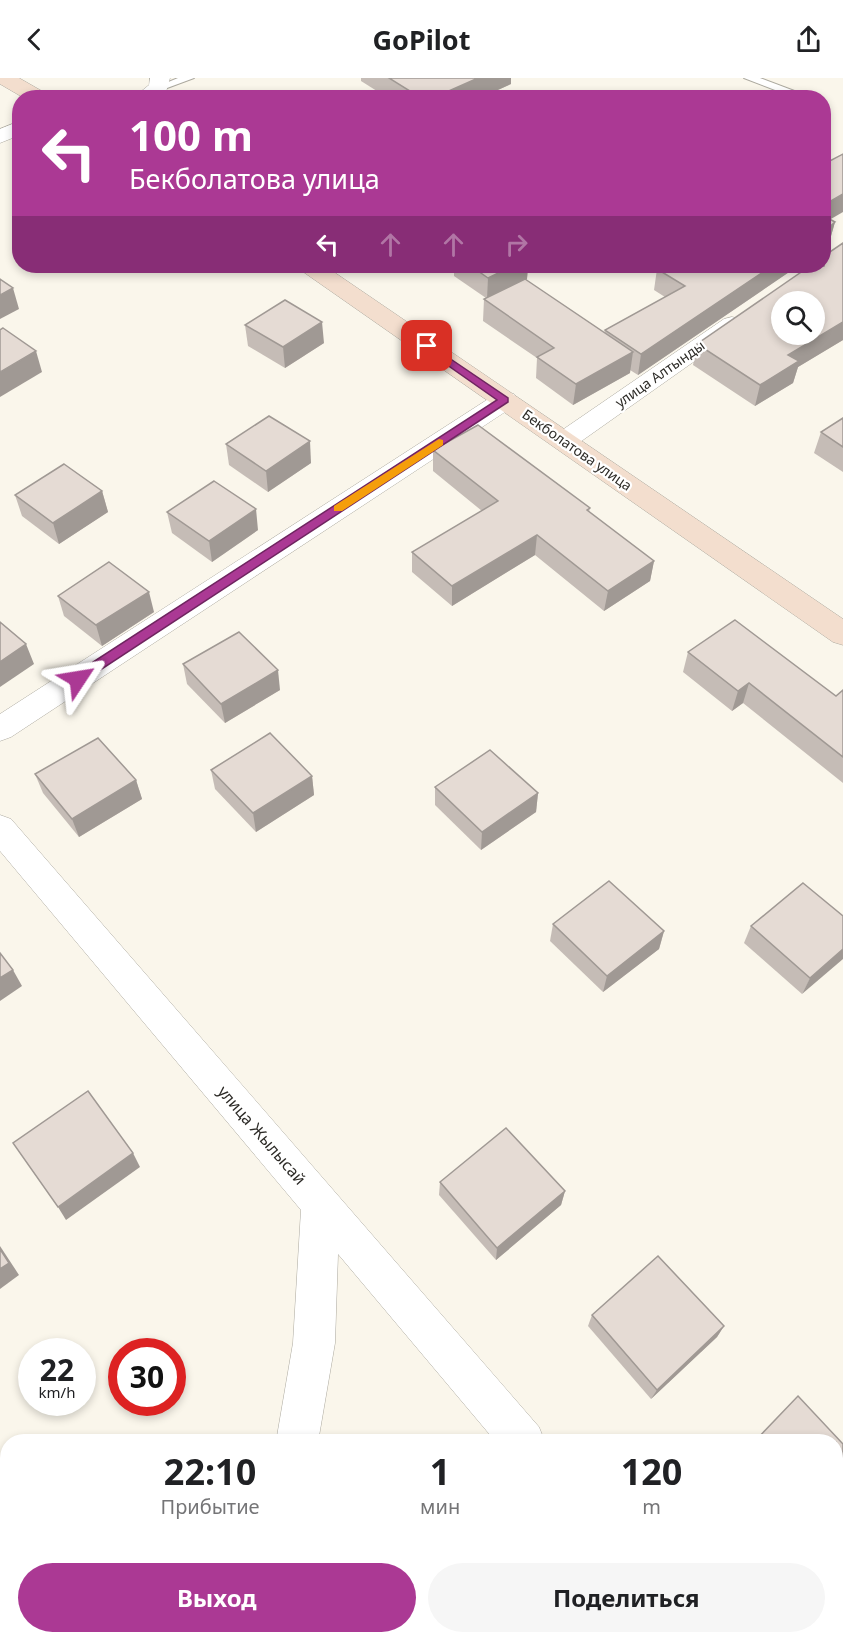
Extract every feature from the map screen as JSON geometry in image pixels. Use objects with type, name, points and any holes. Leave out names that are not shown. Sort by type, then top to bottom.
[{"type":"street","points":[[4,78],[26,90]]},
{"type":"street","name":"Бекболатова улица","points":[[320,273],[843,634]]},
{"type":"street","name":"улица Алтынды","points":[[564,441],[748,313]]},
{"type":"street","points":[[0,729],[505,400]]},
{"type":"street","name":"улица Жылысай","points":[[0,828],[517,1434]]},
{"type":"street","points":[[298,1434],[314,1343],[321,1203]]},
{"type":"lane","points":[[154,88],[189,78]]},
{"type":"lane","points":[[749,78],[784,90]]},
{"type":"building","points":[[389,78],[478,78],[451,90],[408,90]]},
{"type":"building","points":[[843,154],[843,194],[831,201],[831,160]]},
{"type":"building","points":[[843,243],[843,322],[825,333],[825,291],[774,291],[800,273],[831,273],[831,251]]},
{"type":"building","points":[[481,273],[498,273],[488,278]]},
{"type":"building","points":[[664,273],[762,273],[641,354],[605,330],[685,286]]},
{"type":"building","points":[[0,279],[13,288],[0,295]]},
{"type":"building","points":[[525,279],[633,352],[576,384],[537,357],[554,348],[484,299]]},
{"type":"building","points":[[771,293],[771,345],[805,345],[788,355],[799,361],[760,385],[697,344]]},
{"type":"building","points":[[285,300],[322,322],[283,347],[245,325]]},
{"type":"building","points":[[3,328],[36,351],[0,372],[0,330]]},
{"type":"building","points":[[269,416],[310,441],[266,471],[226,444]]},
{"type":"building","points":[[843,418],[843,447],[821,432]]},
{"type":"building","points":[[478,425],[590,508],[587,510],[654,561],[608,591],[537,535],[452,586],[412,552],[498,501],[433,450]]},
{"type":"building","points":[[64,464],[102,491],[53,523],[15,495]]},
{"type":"building","points":[[214,481],[256,509],[209,541],[167,512]]},
{"type":"building","points":[[109,562],[149,592],[96,625],[58,596]]},
{"type":"building","points":[[735,620],[836,696],[843,690],[843,757],[749,683],[738,691],[688,652]]},
{"type":"building","points":[[0,622],[26,644],[0,662]]},
{"type":"building","points":[[239,632],[278,670],[221,704],[183,664]]},
{"type":"building","points":[[270,733],[312,776],[253,813],[211,770]]},
{"type":"building","points":[[98,738],[136,780],[72,819],[35,774]]},
{"type":"building","points":[[490,750],[538,793],[482,832],[435,787]]},
{"type":"building","points":[[609,881],[664,931],[607,976],[553,924]]},
{"type":"building","points":[[803,883],[843,916],[843,949],[810,978],[751,926]]},
{"type":"building","points":[[0,953],[13,970],[0,978]]},
{"type":"building","points":[[88,1091],[133,1153],[58,1207],[13,1143]]},
{"type":"building","points":[[506,1128],[565,1191],[497,1248],[440,1182]]},
{"type":"building","points":[[0,1249],[9,1263],[0,1269]]},
{"type":"building","points":[[658,1256],[724,1326],[657,1390],[592,1315]]},
{"type":"building","points":[[798,1396],[834,1434],[762,1434]]},
{"type":"slow traffic","points":[[338,509],[439,443]]},
{"type":"route","points":[[78,679],[505,400],[427,346]]}]
